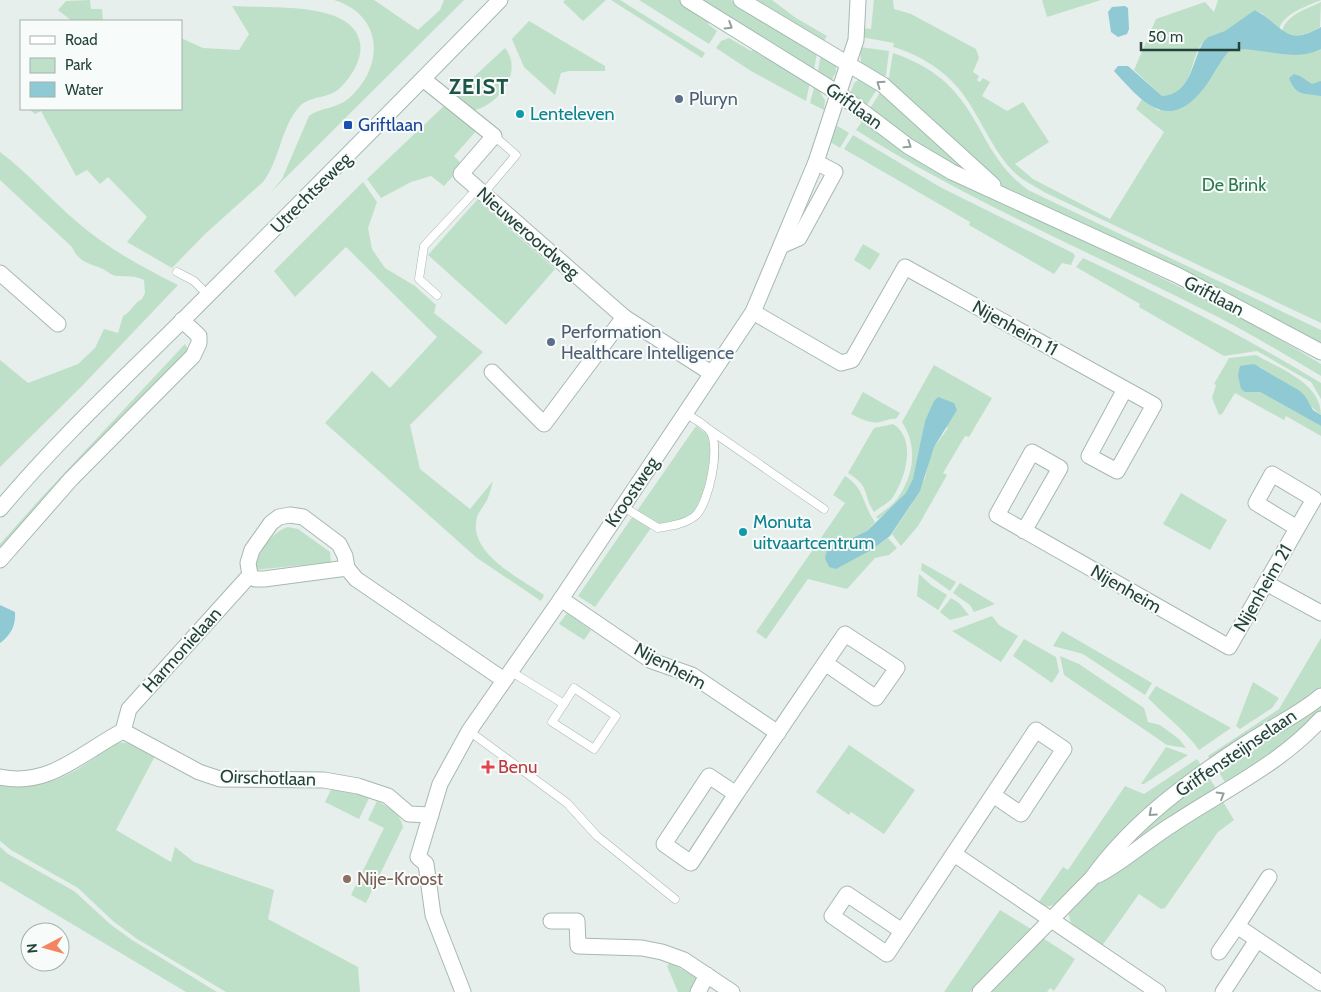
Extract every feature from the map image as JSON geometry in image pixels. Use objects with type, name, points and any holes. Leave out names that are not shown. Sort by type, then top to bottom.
[{"type":"street","name":"Utrechtseweg","points":[[0,509],[23,482],[103,399],[500,0]]},
{"type":"street","name":"Griftlaan","points":[[688,0],[838,93],[908,146],[952,172],[1179,276],[1321,352]]},
{"type":"street","name":"Griftlaan","points":[[741,0],[883,85],[987,181],[1024,205]]},
{"type":"street","name":"Kroostweg","points":[[463,992],[433,915],[426,864],[418,857],[440,784],[469,731],[561,599],[753,312],[816,162],[856,40],[858,0]]},
{"type":"street","points":[[423,79],[494,136]]},
{"type":"street","name":"Nieuweroordweg","points":[[494,136],[461,174],[624,317],[711,373]]},
{"type":"street","points":[[781,246],[799,238],[835,172],[816,162]]},
{"type":"street","name":"Nijenheim 11","points":[[753,312],[841,363],[852,360],[905,267],[1154,405],[1117,471],[1089,456],[1125,389]]},
{"type":"street","points":[[0,273],[58,324]]},
{"type":"street","points":[[492,372],[544,424],[624,317]]},
{"type":"street","points":[[0,560],[71,479],[193,356],[199,343],[199,336],[182,320]]},
{"type":"street","name":"Nijenheim","points":[[1024,531],[1060,468],[1032,452],[996,515],[1024,531],[1229,647]]},
{"type":"street","points":[[347,568],[264,579],[255,578],[250,575],[248,563],[252,550],[271,524],[280,517],[290,515],[303,517],[339,544],[345,556],[347,568],[356,579],[507,675]]},
{"type":"street","name":"Nijenheim 21","points":[[1229,647],[1297,528]]},
{"type":"street","name":"Harmonielaan","points":[[123,731],[129,709],[250,575]]},
{"type":"street","points":[[1266,582],[1321,614]]},
{"type":"street","name":"Nijenheim","points":[[561,599],[652,661],[692,675],[778,733]]},
{"type":"street","points":[[736,794],[709,776],[664,844],[691,863],[844,634],[897,668],[876,698],[825,663]]},
{"type":"street","name":"Griffensteijnselaan","points":[[980,992],[1092,878],[1104,860],[1170,797],[1206,770],[1321,696]]},
{"type":"street","name":"Griffensteijnselaan","points":[[1092,878],[1110,869],[1172,824],[1278,759],[1300,742],[1321,719]]},
{"type":"street","points":[[902,931],[1036,730],[1064,748],[1021,814],[993,796]]},
{"type":"street","points":[[0,776],[29,779],[46,775],[68,766],[103,741],[123,731]]},
{"type":"street","name":"Oirschotlaan","points":[[123,731],[199,772],[220,778],[324,780],[358,786],[388,796],[409,814],[431,815]]},
{"type":"street","points":[[954,854],[1051,918],[1139,986],[1158,992]]},
{"type":"street","points":[[1219,952],[1269,877]]},
{"type":"street","points":[[551,921],[577,921],[578,946],[642,948],[662,952],[684,960],[732,992]]},
{"type":"street","points":[[1237,926],[1321,983]]},
{"type":"street","points":[[1223,992],[1257,940]]},
{"type":"street","points":[[698,992],[708,975]]},
{"type":"lane","points":[[437,295],[419,279],[424,246],[516,155],[494,136]]},
{"type":"lane","points":[[177,272],[194,281],[208,295]]},
{"type":"lane","points":[[684,413],[824,509]]},
{"type":"lane","points":[[622,506],[658,528],[679,524],[696,515],[708,489],[713,467],[716,444],[710,430]]},
{"type":"lane","points":[[507,675],[564,704]]},
{"type":"lane","points":[[574,688],[616,716],[594,750],[552,722],[564,704],[574,688]]},
{"type":"lane","points":[[469,731],[567,803],[597,836],[675,899]]},
{"type":"green space","points":[[90,0],[91,9],[102,9],[103,20],[71,20],[58,10],[66,1]]},
{"type":"green space","points":[[334,0],[374,0],[418,30],[440,10],[444,0],[464,0],[270,193],[282,179],[309,116],[318,111],[339,105],[348,99],[360,86],[368,73],[373,58],[374,44],[370,30],[362,17],[350,7]]},
{"type":"green space","points":[[565,0],[606,0],[583,21],[563,2]]},
{"type":"green space","points":[[611,0],[620,0],[705,53],[702,58]]},
{"type":"green space","points":[[639,0],[681,0],[710,20],[708,24],[717,31],[709,44]]},
{"type":"green space","points":[[693,0],[731,0],[817,53],[813,75]]},
{"type":"green space","points":[[758,0],[772,0],[796,18],[827,36],[822,44]]},
{"type":"green space","name":"De Brink","points":[[874,0],[893,0],[894,9],[911,14],[976,49],[979,58],[973,72],[979,76],[977,80],[980,82],[983,78],[990,82],[982,96],[1007,111],[1023,102],[1049,142],[1015,164],[1033,179],[1110,219],[1164,132],[1136,109],[1142,99],[1159,111],[1228,49],[1321,45],[1321,323],[1046,193],[1021,178],[1000,155],[971,106],[951,80],[924,60],[893,47],[894,43],[861,37],[862,28],[871,29]]},
{"type":"green space","points":[[1042,0],[1101,0],[1047,17]]},
{"type":"green space","points":[[1218,0],[1321,0],[1290,15],[1281,24],[1279,30],[1263,14],[1255,10],[1226,31],[1207,38],[1196,54],[1187,82],[1173,94],[1162,96],[1134,70],[1156,19],[1205,2],[1214,12]]},
{"type":"green space","points":[[1321,2],[1320,27],[1302,35],[1282,32],[1287,21],[1292,17]]},
{"type":"green space","points":[[232,6],[286,8],[326,13],[342,20],[354,29],[360,43],[360,55],[353,72],[337,91],[310,100],[300,106],[284,133],[273,164],[263,182],[205,234],[172,268],[127,242],[147,217],[108,177],[100,184],[87,170],[76,176],[41,111],[35,114],[30,110],[182,110],[182,38],[203,48],[239,50],[249,34]]},
{"type":"green space","points":[[529,21],[605,66],[605,71],[569,71],[561,73],[555,95],[524,67],[512,39]]},
{"type":"green space","points":[[729,38],[751,51],[754,48],[810,82],[806,101],[751,71],[716,48],[721,41]]},
{"type":"green space","points":[[860,47],[889,51],[886,75],[881,83],[861,64]]},
{"type":"green space","points":[[505,48],[512,68],[504,88],[488,104],[468,112],[452,97]]},
{"type":"green space","points":[[893,53],[925,67],[952,89],[971,114],[1003,166],[1028,190],[1321,330],[1321,345],[1003,188],[885,85],[889,77]]},
{"type":"green space","points":[[821,54],[836,63],[836,72],[831,81],[817,77]]},
{"type":"green space","points":[[860,79],[877,89],[865,108],[850,94],[854,83]]},
{"type":"green space","points":[[815,84],[825,100],[824,110],[810,103]]},
{"type":"green space","points":[[881,91],[973,173],[929,155],[869,110]]},
{"type":"green space","points":[[446,104],[478,129],[454,156],[463,165],[444,186],[431,176],[411,182],[381,198],[367,179]]},
{"type":"green space","points":[[863,120],[979,190],[1265,330],[1321,364],[1321,376],[1217,317],[940,179],[856,130]]},
{"type":"green space","points":[[836,125],[849,133],[840,148],[829,141]]},
{"type":"green space","points":[[853,135],[940,187],[1073,253],[1075,256],[1071,265],[1062,263],[1054,274],[969,225],[970,222],[844,149]]},
{"type":"green space","points":[[0,152],[67,213],[100,240],[178,285],[82,386],[0,467],[0,360],[28,383],[78,364],[95,348],[104,329],[118,333],[123,316],[142,299],[145,293],[144,280],[113,275],[81,259],[72,247],[0,180]]},
{"type":"green space","points":[[363,182],[377,202],[368,228],[372,249],[385,268],[415,286],[436,305],[434,313],[483,352],[410,425],[420,469],[470,509],[493,481],[488,498],[477,517],[476,530],[480,542],[487,553],[498,563],[544,595],[541,601],[477,558],[325,423],[372,371],[390,388],[437,337],[346,247],[295,297],[274,271]]},
{"type":"green space","points":[[477,200],[555,269],[506,325],[428,255]]},
{"type":"green space","points":[[863,244],[880,254],[870,270],[854,260]]},
{"type":"green space","points":[[1083,258],[1204,317],[1321,383],[1321,399],[1311,382],[1257,351],[1224,356],[1139,307],[1140,304],[1076,267]]},
{"type":"green space","points":[[185,344],[189,351],[0,558],[0,544]]},
{"type":"green space","points":[[1256,355],[1298,378],[1307,386],[1319,404],[1321,415],[1279,379],[1260,367],[1245,392],[1260,392],[1321,426],[1321,436],[1286,416],[1284,420],[1235,393],[1222,414],[1219,415],[1212,398],[1216,385],[1214,384],[1229,358]]},
{"type":"green space","points":[[934,365],[992,398],[969,437],[965,436],[943,473],[947,475],[918,526],[901,546],[892,534],[911,505],[925,478],[934,447],[948,428],[925,421],[917,467],[907,493],[890,510],[878,519],[876,517],[895,502],[907,481],[912,461],[912,451],[907,431],[902,422]]},
{"type":"green space","points":[[863,392],[900,413],[896,419],[872,422],[851,414]]},
{"type":"green space","points":[[893,424],[905,439],[907,459],[905,469],[893,497],[874,512],[863,486],[848,473],[874,428]]},
{"type":"green space","points":[[696,426],[708,436],[711,444],[710,460],[703,492],[695,509],[687,517],[657,524],[637,511]]},
{"type":"green space","points":[[845,476],[857,486],[875,522],[867,531],[827,550],[873,549],[888,538],[897,548],[889,555],[875,558],[847,589],[808,579],[766,639],[756,632],[845,503],[833,495]]},
{"type":"green space","points":[[1181,493],[1227,520],[1210,550],[1163,524]]},
{"type":"green space","points":[[633,516],[651,528],[595,607],[578,596]]},
{"type":"green space","points":[[288,527],[298,529],[330,552],[331,562],[255,570],[254,565],[268,542],[282,529]]},
{"type":"green space","points":[[922,563],[956,582],[950,591],[921,570]]},
{"type":"green space","points":[[919,574],[931,585],[947,595],[938,610],[917,596]]},
{"type":"green space","points":[[960,583],[995,604],[974,612],[970,605],[953,593]]},
{"type":"green space","points":[[951,598],[959,603],[969,615],[950,620],[940,612]]},
{"type":"green space","points":[[567,613],[591,630],[584,640],[559,624]]},
{"type":"green space","points":[[992,616],[999,625],[1018,636],[1001,662],[952,631]]},
{"type":"green space","points":[[1062,631],[1152,683],[1145,695],[1083,654],[1053,646]]},
{"type":"green space","points":[[1321,638],[1321,688],[1211,761],[1208,756],[1279,709]]},
{"type":"green space","points":[[1024,639],[1056,657],[1059,672],[1052,683],[1013,656]]},
{"type":"green space","points":[[1060,656],[1079,664],[1144,708],[1148,722],[1160,725],[1179,739],[1186,748],[1167,745],[1064,675]]},
{"type":"green space","points":[[1253,682],[1279,698],[1272,708],[1240,729],[1236,726]]},
{"type":"green space","points":[[1156,686],[1231,728],[1199,750],[1148,698]]},
{"type":"green space","points":[[1321,701],[1321,714],[1304,732],[1226,784],[1217,769]]},
{"type":"green space","points":[[117,742],[127,743],[156,754],[116,830],[171,862],[175,847],[194,862],[274,890],[268,919],[358,967],[360,992],[226,992],[137,939],[113,921],[78,888],[11,850],[0,841],[0,782],[33,785],[48,782],[76,770]]},
{"type":"green space","points":[[849,745],[915,790],[884,834],[851,812],[849,815],[816,792]]},
{"type":"green space","points":[[1166,747],[1188,755],[1144,784],[1141,784]]},
{"type":"green space","points":[[1197,759],[1203,768],[1058,902],[1048,906],[1038,903],[1063,867],[1068,870],[1125,786],[1144,794]]},
{"type":"green space","points":[[1208,776],[1217,790],[1114,861],[1149,821]]},
{"type":"green space","points":[[332,788],[370,796],[359,819],[325,802]]},
{"type":"green space","points":[[1222,800],[1234,820],[1218,832],[1165,908],[1161,909],[1139,894],[1102,946],[1075,928],[1069,918],[1069,912],[1102,880]]},
{"type":"green space","points":[[377,801],[390,808],[400,818],[403,827],[366,903],[351,895],[384,828],[368,820]]},
{"type":"green space","points":[[0,847],[8,854],[74,891],[110,924],[132,940],[217,992],[186,992],[0,881]]},
{"type":"green space","points":[[1000,910],[1031,929],[970,992],[944,992]]},
{"type":"green space","points":[[1043,938],[1075,959],[1054,991],[1050,988],[1047,992],[989,992]]},
{"type":"green space","points":[[670,963],[695,976],[697,981],[693,992],[678,992],[667,966]]},
{"type":"water","points":[[1125,6],[1128,8],[1129,29],[1127,34],[1118,37],[1111,32],[1108,12],[1112,7]]},
{"type":"water","points":[[1255,10],[1292,35],[1309,33],[1321,27],[1321,49],[1298,55],[1242,49],[1230,50],[1204,88],[1191,102],[1179,109],[1168,111],[1156,108],[1146,102],[1114,71],[1118,66],[1128,66],[1162,96],[1172,94],[1185,83],[1204,41],[1208,37],[1225,31]]},
{"type":"water","points":[[1294,74],[1312,84],[1321,81],[1321,96],[1298,91],[1289,78]]},
{"type":"water","points":[[1254,364],[1300,391],[1313,410],[1321,415],[1321,426],[1260,392],[1245,392],[1241,389],[1238,375],[1240,366]]},
{"type":"water","points":[[938,397],[954,403],[957,410],[934,447],[920,491],[890,536],[873,549],[836,569],[829,567],[825,558],[827,550],[867,531],[906,493],[913,479],[925,421],[934,401]]},
{"type":"water","points":[[0,605],[15,612],[15,621],[7,637],[0,643]]},
{"type":"place","name":"Pluryn","points":[[679,99]]},
{"type":"place","name":"Lenteleven","points":[[520,114]]},
{"type":"place","name":"Griftlaan","points":[[348,125]]},
{"type":"place","name":"Performation Healthcare Intelligence","points":[[551,342]]},
{"type":"place","name":"Monuta uitvaartcentrum","points":[[743,532]]},
{"type":"place","name":"Benu","points":[[488,767]]},
{"type":"place","name":"Nije-Kroost","points":[[347,879]]},
{"type":"district","name":"ZEIST","points":[[479,86]]}]
